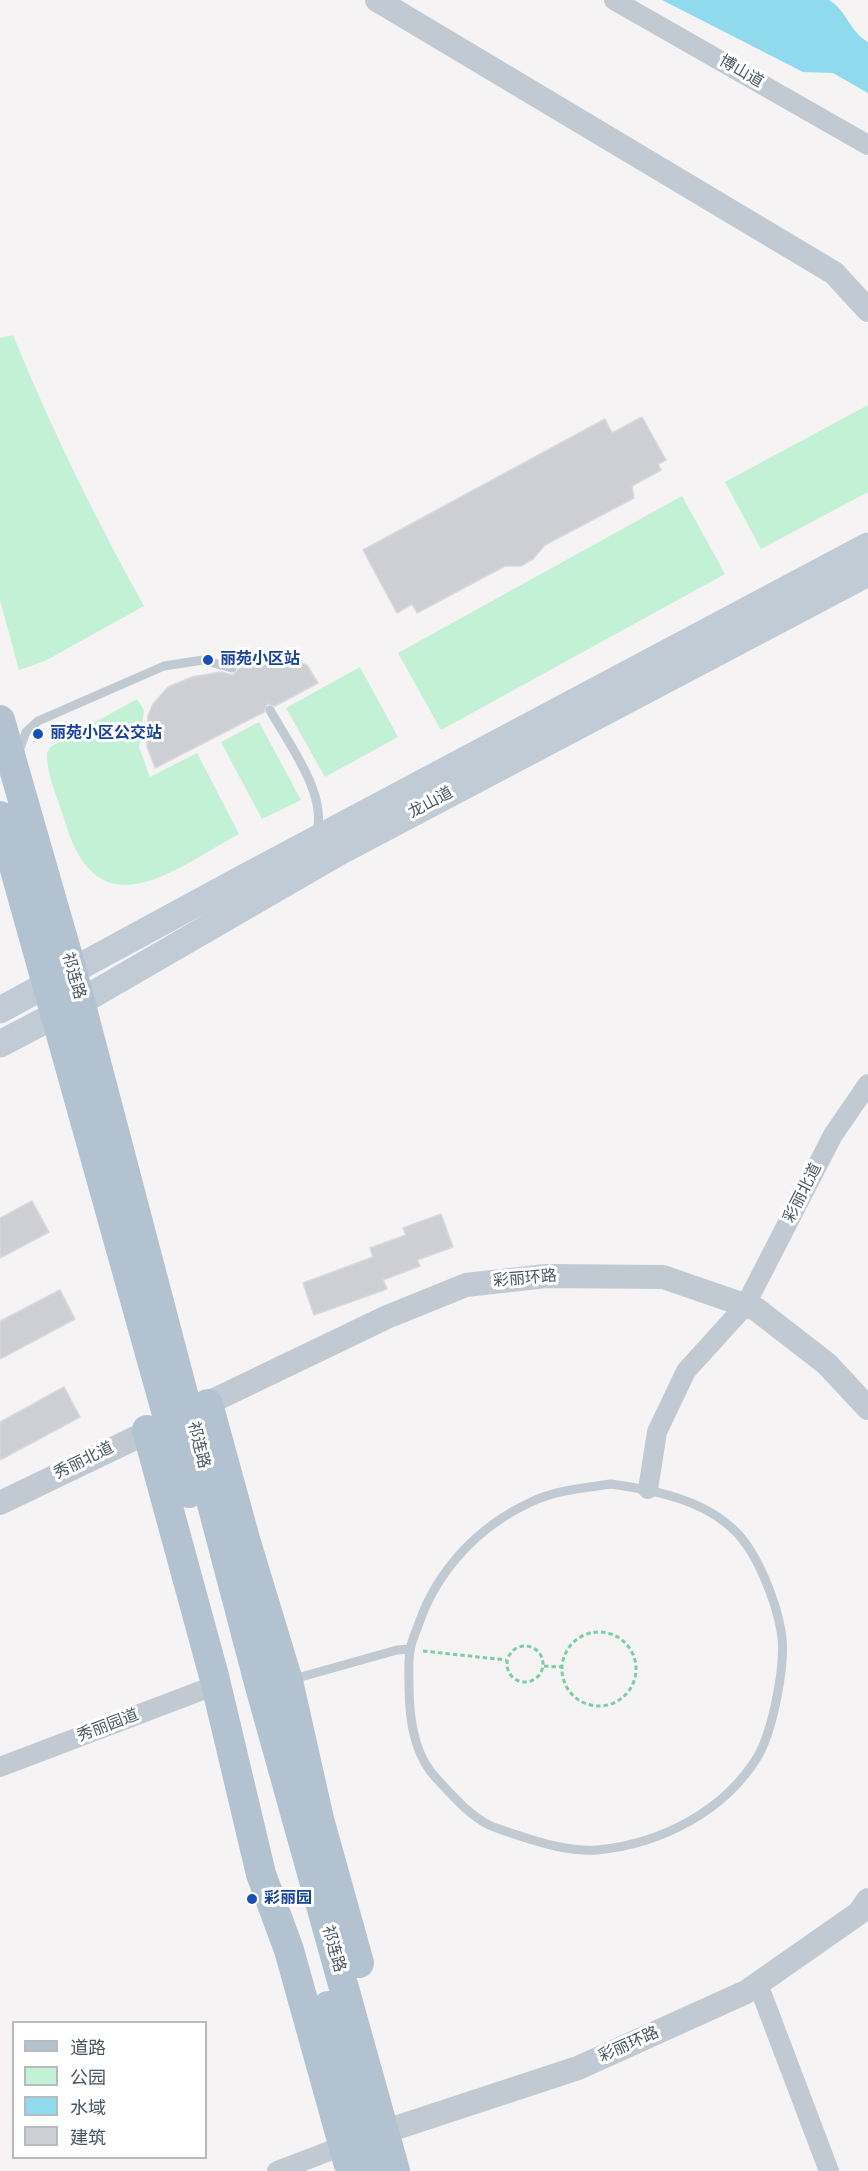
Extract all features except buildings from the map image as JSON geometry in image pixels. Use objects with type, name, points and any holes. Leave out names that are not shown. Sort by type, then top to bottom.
[{"type":"main road","name":"龙山道","points":[[0,1010],[312,841],[868,546]]},
{"type":"main road","name":"龙山道","points":[[0,1044],[68,1008],[339,852],[868,573]]},
{"type":"main road","name":"祁连路","points":[[0,720],[15,774],[60,977],[178,1416],[244,1690],[369,2142],[372,2171]]},
{"type":"main road","name":"祁连路","points":[[0,816],[60,977]]},
{"type":"main road","points":[[178,1416],[245,1539],[288,1681],[319,1820],[369,2142]]},
{"type":"main road","points":[[178,1416],[216,1685],[261,1874],[289,1950],[369,2142],[416,2171]]},
{"type":"main road","name":"祁连路","points":[[369,2142],[395,2171]]},
{"type":"street","points":[[377,0],[834,273],[868,310]]},
{"type":"street","name":"博山道","points":[[614,0],[868,144]]},
{"type":"street","name":"彩丽北道","points":[[648,1489],[657,1432],[676,1389],[686,1371],[745,1306],[832,1135],[868,1084]]},
{"type":"street","name":"彩丽环路","points":[[178,1416],[387,1317],[466,1285],[546,1276],[663,1277],[756,1309],[827,1364],[868,1408]]},
{"type":"street","name":"秀丽北道","points":[[0,1503],[178,1416]]},
{"type":"street","name":"秀丽园道","points":[[0,1767],[216,1685]]},
{"type":"street","name":"彩丽环路","points":[[369,2142],[578,2068],[746,1992],[859,1913],[868,1900]]},
{"type":"street","points":[[758,1984],[829,2171]]},
{"type":"street","points":[[277,2171],[369,2142]]},
{"type":"lane","points":[[15,774],[23,737],[38,721],[164,666],[203,660],[231,668]]},
{"type":"lane","points":[[270,710],[319,807],[319,825],[312,841]]},
{"type":"lane","points":[[611,1484],[648,1489],[697,1506],[735,1531],[754,1558],[773,1598],[782,1634],[777,1705],[759,1755],[726,1797],[687,1824],[633,1844],[594,1850],[543,1844],[489,1825],[459,1802],[432,1774],[416,1739],[409,1709],[410,1649],[426,1604],[455,1557],[487,1528],[532,1501],[569,1490],[611,1484]]},
{"type":"lane","points":[[288,1681],[396,1650],[410,1649]]},
{"type":"path","points":[[593,1633],[618,1637],[628,1646],[636,1668],[629,1691],[610,1705],[598,1706],[576,1699],[563,1679],[562,1667],[571,1644],[593,1633]]},
{"type":"path","points":[[519,1646],[531,1646],[541,1654],[544,1666],[539,1677],[522,1682],[509,1672],[507,1660],[509,1654],[519,1646]]},
{"type":"path","points":[[410,1649],[507,1660]]},
{"type":"path","points":[[544,1666],[562,1667]]},
{"type":"green space","points":[[13,335],[74,472],[144,606],[45,661],[19,670],[0,600],[0,338]]},
{"type":"green space","points":[[868,405],[868,492],[761,549],[725,482]]},
{"type":"green space","points":[[682,496],[725,574],[441,730],[398,653]]},
{"type":"green space","points":[[360,667],[398,737],[325,777],[286,708]]},
{"type":"green space","points":[[137,699],[144,710],[139,747],[150,777],[197,753],[239,834],[165,875],[141,883],[119,885],[98,877],[81,858],[54,790],[47,754],[50,747]]},
{"type":"green space","points":[[259,722],[301,800],[262,819],[221,742]]},
{"type":"water","points":[[662,0],[829,0],[840,10],[857,33],[868,42],[868,93],[833,73],[803,72]]},
{"type":"place","name":"丽苑小区站","points":[[208,660]]},
{"type":"place","name":"丽苑小区公交站","points":[[38,734]]},
{"type":"place","name":"彩丽园","points":[[252,1899]]}]
